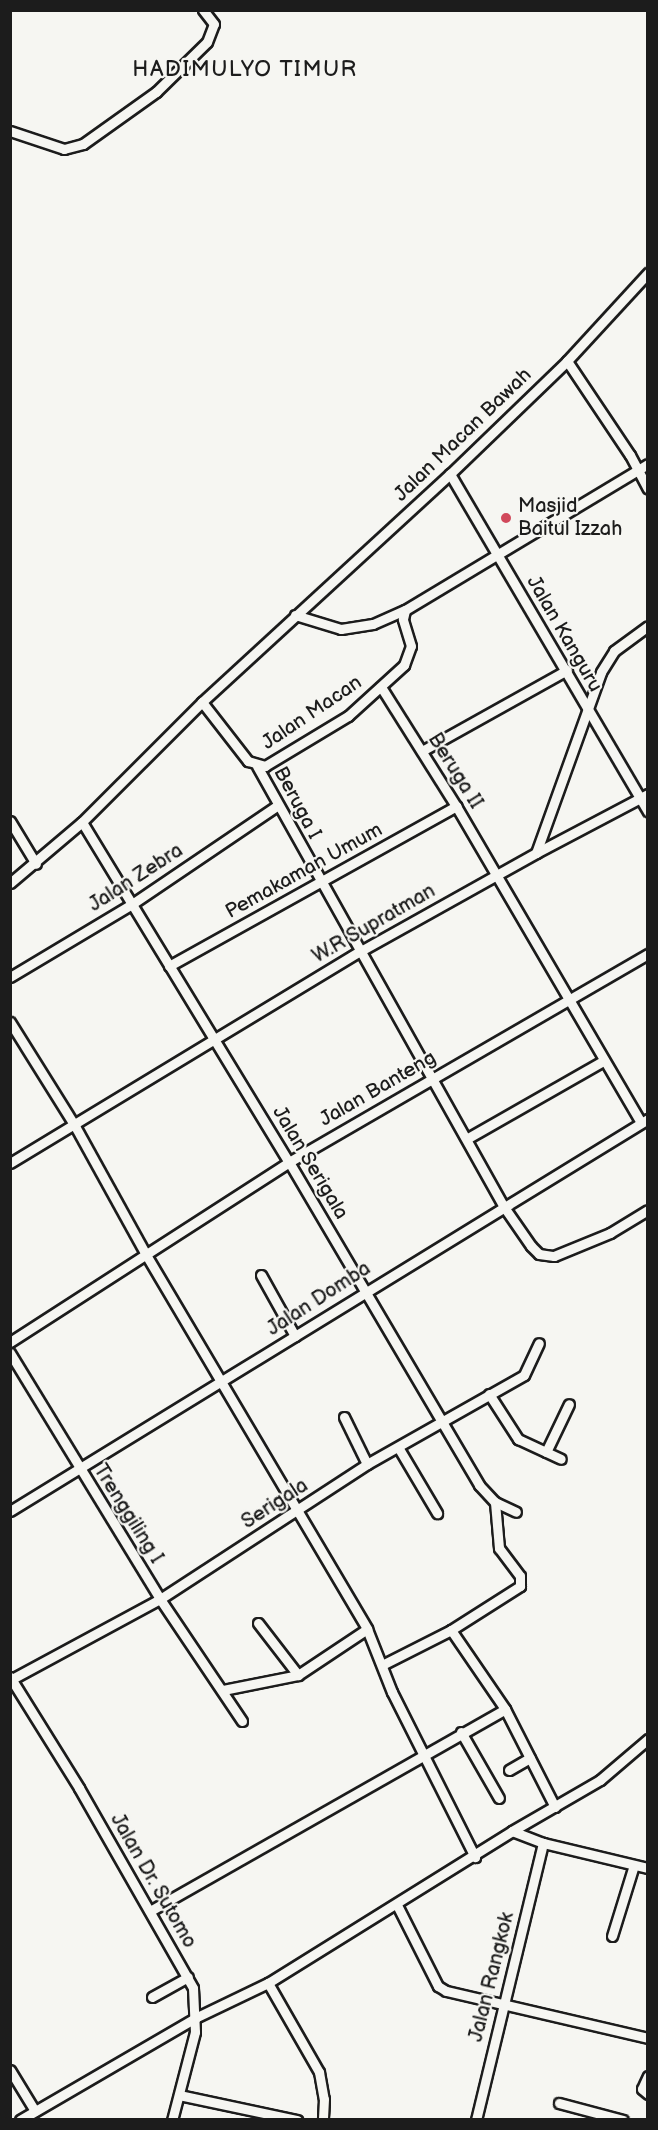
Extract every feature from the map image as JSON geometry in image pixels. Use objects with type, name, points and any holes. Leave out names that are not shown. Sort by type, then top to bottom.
[{"type":"street","points":[[10,131],[64,149],[83,144],[156,92],[207,42],[214,24],[203,10]]},
{"type":"street","name":"Jalan Macan Bawah","points":[[10,884],[36,864],[82,822],[202,702],[450,474],[567,361],[648,273]]},
{"type":"street","points":[[567,361],[648,489]]},
{"type":"street","points":[[295,615],[341,629],[373,624],[405,610],[648,464]]},
{"type":"street","name":"Jalan Kanguru","points":[[450,474],[584,698],[586,712],[644,796],[648,811]]},
{"type":"street","name":"Jalan Macan","points":[[202,702],[248,761],[257,766],[283,757],[348,716],[381,687],[410,656],[405,610]]},
{"type":"street","points":[[536,853],[600,672],[614,651],[648,626]]},
{"type":"street","points":[[422,751],[567,670]]},
{"type":"street","name":"Beruga II","points":[[381,687],[456,806],[603,1061],[644,1120]]},
{"type":"street","name":"Beruga I","points":[[257,766],[359,952],[468,1138],[504,1207],[539,1254],[554,1256],[610,1233],[648,1210]]},
{"type":"street","name":"W.R Supratman","points":[[10,1163],[75,1126],[359,952],[495,874],[644,796]]},
{"type":"street","name":"Jalan Zebra","points":[[10,977],[132,904],[278,805]]},
{"type":"street","name":"Pemakaman Umum","points":[[169,966],[321,884],[456,806]]},
{"type":"street","points":[[10,821],[36,864]]},
{"type":"street","name":"Jalan Serigala","points":[[82,822],[365,1289],[440,1423],[479,1485],[495,1502],[516,1512]]},
{"type":"street","name":"Jalan Banteng","points":[[10,1342],[289,1162],[648,954]]},
{"type":"street","points":[[10,1022],[75,1126],[145,1253],[367,1629],[423,1753],[475,1857]]},
{"type":"street","points":[[468,1138],[603,1061]]},
{"type":"street","name":"Jalan Domba","points":[[10,1511],[295,1336],[365,1289],[504,1207],[644,1120]]},
{"type":"street","points":[[261,1275],[295,1336]]},
{"type":"street","name":"Serigala","points":[[11,1678],[160,1599],[297,1512],[367,1464],[524,1375],[539,1343]]},
{"type":"street","name":"Trenggiling I","points":[[10,1353],[78,1469],[160,1599],[242,1721]]},
{"type":"street","points":[[489,1394],[518,1439],[561,1459]]},
{"type":"street","points":[[546,1452],[569,1404]]},
{"type":"street","points":[[344,1417],[367,1464]]},
{"type":"street","points":[[398,1447],[437,1513]]},
{"type":"street","points":[[382,1665],[452,1630],[520,1586],[522,1581],[499,1548],[495,1502]]},
{"type":"street","points":[[258,1623],[298,1675]]},
{"type":"street","points":[[223,1690],[298,1675],[367,1629]]},
{"type":"street","points":[[452,1630],[505,1709],[555,1807]]},
{"type":"street","name":"Jalan Dr. Sutomo","points":[[11,1678],[188,1977],[197,2018],[172,2120]]},
{"type":"street","points":[[150,1911],[423,1753],[505,1709]]},
{"type":"street","points":[[461,1732],[499,1798]]},
{"type":"street","points":[[20,2120],[197,2018],[268,1983],[397,1905],[475,1857],[512,1831],[600,1780],[648,1739]]},
{"type":"street","points":[[508,1770],[530,1758]]},
{"type":"street","points":[[512,1831],[543,1843],[648,1868]]},
{"type":"street","name":"Jalan Rangkok","points":[[476,2120],[543,1843]]},
{"type":"street","points":[[612,1936],[634,1865]]},
{"type":"street","points":[[397,1905],[438,1986],[505,2006],[648,2038]]},
{"type":"street","points":[[152,1997],[188,1977]]},
{"type":"street","points":[[268,1983],[318,2073],[324,2099],[323,2120]]},
{"type":"street","points":[[10,2070],[35,2110]]},
{"type":"street","points":[[648,2076],[642,2089],[648,2094]]},
{"type":"street","points":[[179,2095],[297,2120]]},
{"type":"street","points":[[559,2103],[623,2120]]},
{"type":"place","name":"Masjid Baitul Izzah","points":[[506,518]]},
{"type":"district","name":"HADIMULYO TIMUR","points":[[245,70]]}]
